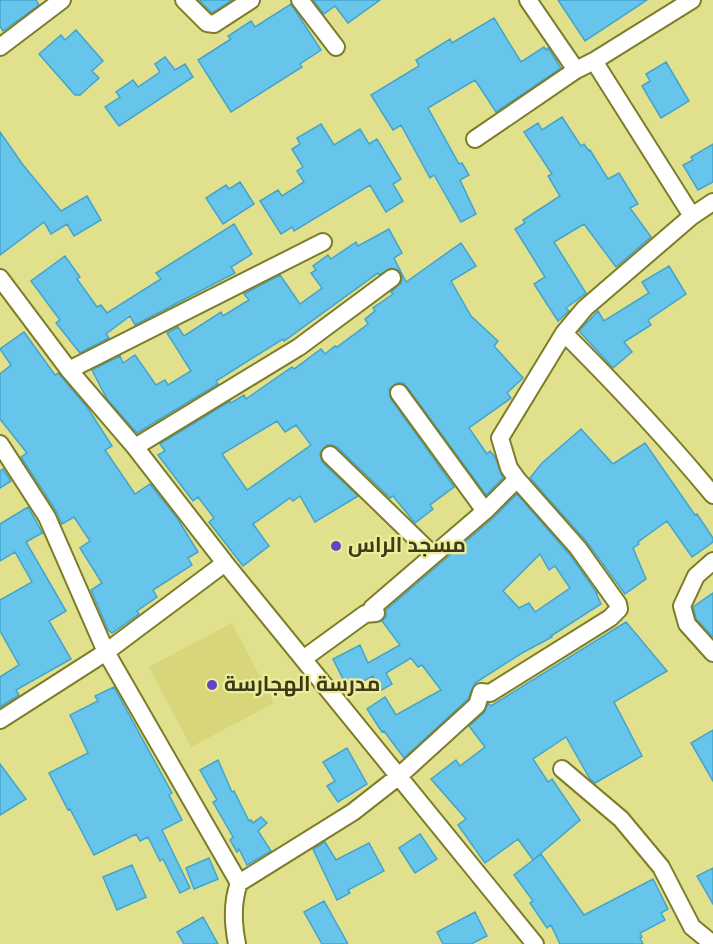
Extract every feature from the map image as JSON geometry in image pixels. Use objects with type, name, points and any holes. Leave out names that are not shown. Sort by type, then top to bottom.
[{"type":"street","points":[[0,47],[62,0]]},
{"type":"street","points":[[184,0],[207,23],[214,24],[250,0]]},
{"type":"street","points":[[300,0],[336,47]]},
{"type":"street","points":[[528,0],[576,70]]},
{"type":"street","points":[[475,139],[576,70],[692,0]]},
{"type":"street","points":[[594,61],[693,216]]},
{"type":"street","points":[[237,944],[234,896],[239,883],[353,812],[399,776],[477,705],[481,692],[490,693],[610,618],[619,609],[618,604],[578,548],[509,468],[500,438],[564,333],[585,308],[693,216],[713,202]]},
{"type":"street","points":[[69,370],[322,242]]},
{"type":"street","points":[[0,278],[69,370],[135,447],[225,563],[536,944]]},
{"type":"street","points":[[135,447],[299,347],[392,278]]},
{"type":"street","points":[[564,333],[611,379],[682,457],[713,495]]},
{"type":"street","points":[[399,393],[485,511]]},
{"type":"street","points":[[0,444],[47,517],[106,652],[239,883]]},
{"type":"street","points":[[330,455],[433,555]]},
{"type":"street","points":[[303,659],[365,614],[376,613],[372,608],[485,511],[517,479]]},
{"type":"street","points":[[713,561],[696,576],[682,606],[687,624],[713,652]]},
{"type":"street","points":[[0,720],[106,652],[225,563]]},
{"type":"street","points":[[562,769],[621,819],[661,867],[692,927],[713,944]]},
{"type":"shaded area","name":"مدرسة الهجارسة","points":[[232,623],[274,703],[191,747],[149,667]]},
{"type":"building","points":[[0,0],[36,0],[39,5],[3,31],[0,26]]},
{"type":"building","points":[[199,0],[232,0],[212,13]]},
{"type":"building","points":[[313,0],[380,0],[348,23],[335,6],[324,14]]},
{"type":"building","points":[[558,0],[647,0],[585,41]]},
{"type":"building","points":[[291,4],[321,50],[300,64],[302,67],[231,112],[198,60],[231,39],[228,36],[251,21],[255,27]]},
{"type":"building","points":[[494,18],[521,62],[544,47],[546,50],[548,48],[561,68],[496,112],[475,80],[428,108],[459,164],[462,163],[469,175],[460,180],[476,214],[461,222],[434,175],[430,178],[401,125],[393,130],[371,95],[419,66],[416,60],[450,39],[452,43]]},
{"type":"building","points":[[76,30],[103,61],[92,71],[99,78],[80,95],[75,95],[39,54],[61,35],[65,40]]},
{"type":"building","points":[[165,57],[175,70],[185,64],[193,77],[119,126],[105,107],[120,97],[116,92],[133,80],[138,87],[160,72],[155,64]]},
{"type":"building","points":[[666,62],[689,101],[661,118],[642,86],[650,81],[646,74]]},
{"type":"building","points":[[562,117],[581,146],[584,144],[590,150],[608,179],[619,173],[638,204],[630,208],[651,237],[616,267],[584,224],[554,242],[586,293],[566,308],[569,311],[558,321],[534,284],[545,277],[515,229],[525,223],[523,220],[560,196],[548,176],[552,174],[524,132],[538,123],[542,130]]},
{"type":"building","points":[[321,124],[334,145],[360,129],[369,144],[377,139],[401,179],[393,184],[403,201],[386,212],[370,185],[294,231],[292,227],[281,234],[260,201],[278,190],[282,196],[304,182],[297,171],[303,167],[292,149],[300,144],[297,138]]},
{"type":"building","points":[[0,132],[23,165],[61,211],[87,196],[101,220],[74,236],[67,224],[51,234],[44,222],[0,255]]},
{"type":"building","points":[[713,144],[713,182],[698,190],[683,165],[693,160],[691,157]]},
{"type":"building","points":[[240,182],[254,204],[223,224],[206,198],[226,185],[229,189]]},
{"type":"building","points":[[234,224],[252,254],[231,267],[235,273],[135,325],[130,316],[106,334],[109,338],[80,353],[56,323],[60,320],[31,281],[65,256],[80,277],[77,279],[97,307],[101,305],[107,313],[161,279],[156,273]]},
{"type":"building","points":[[389,229],[402,253],[394,258],[406,282],[461,243],[476,266],[451,281],[471,316],[498,341],[494,346],[523,378],[507,393],[511,398],[469,428],[487,454],[490,451],[495,457],[503,478],[486,495],[407,387],[403,383],[397,383],[389,389],[391,399],[454,487],[430,505],[433,509],[415,523],[393,496],[390,498],[337,447],[327,445],[320,453],[322,462],[358,496],[315,522],[300,496],[293,501],[290,498],[253,524],[269,546],[243,566],[209,522],[214,518],[198,497],[193,501],[158,455],[165,451],[160,444],[230,401],[231,403],[244,395],[246,399],[321,349],[325,354],[335,346],[337,347],[368,324],[365,319],[375,311],[373,308],[393,294],[391,292],[401,283],[400,271],[391,268],[379,275],[378,273],[284,341],[283,339],[216,381],[218,384],[137,433],[107,399],[92,370],[120,356],[123,363],[135,355],[156,385],[165,380],[168,385],[191,371],[167,333],[178,327],[184,336],[221,312],[223,316],[249,300],[244,294],[280,275],[300,304],[322,288],[311,273],[316,270],[313,266],[328,255],[331,259],[356,242],[358,246]],"holes":[[[277,421],[285,432],[296,425],[311,445],[247,490],[222,454]]]},
{"type":"building","points":[[669,266],[686,294],[648,320],[651,325],[624,342],[632,352],[613,368],[579,331],[598,311],[604,321],[649,293],[642,282]]},
{"type":"building","points":[[24,332],[55,375],[58,373],[87,407],[112,446],[105,450],[135,494],[150,484],[177,518],[198,552],[188,558],[192,565],[153,590],[157,597],[137,611],[139,614],[112,633],[108,630],[91,590],[102,583],[80,548],[90,541],[74,517],[62,524],[21,457],[27,453],[0,419],[0,374],[11,365],[0,349]]},
{"type":"building","points":[[581,429],[613,464],[645,443],[695,515],[697,514],[713,538],[713,542],[692,557],[667,521],[633,548],[646,579],[625,594],[586,541],[530,478],[542,463]]},
{"type":"building","points":[[3,469],[11,481],[0,488],[0,471]]},
{"type":"building","points":[[517,494],[570,555],[597,593],[601,604],[552,637],[475,683],[468,699],[404,758],[384,731],[382,732],[367,709],[385,697],[396,715],[441,690],[422,665],[418,667],[411,658],[386,673],[392,684],[380,691],[373,676],[348,689],[333,659],[360,645],[368,663],[400,645],[382,621],[386,617],[386,610],[492,519]],"holes":[[[540,554],[549,570],[555,566],[570,588],[535,612],[529,603],[519,608],[503,591]]]},
{"type":"building","points":[[28,507],[43,534],[26,542],[66,611],[49,621],[71,659],[16,690],[19,695],[0,707],[0,677],[19,665],[0,631],[0,600],[32,582],[15,552],[0,561],[0,524]]},
{"type":"building","points":[[713,593],[713,637],[696,619],[693,607]]},
{"type":"building","points":[[626,622],[667,671],[614,702],[642,756],[595,783],[590,779],[566,737],[533,759],[548,782],[552,779],[580,820],[533,860],[518,839],[485,863],[458,825],[466,819],[431,779],[456,760],[460,766],[485,747],[469,726],[484,713],[488,703],[491,706]]},
{"type":"building","points":[[114,687],[172,793],[169,795],[182,820],[162,830],[190,888],[180,893],[163,859],[160,861],[148,837],[140,841],[136,834],[94,855],[49,773],[88,753],[70,715],[98,701],[95,696]]},
{"type":"building","points":[[713,730],[713,781],[691,743]]},
{"type":"building","points":[[347,748],[367,784],[338,802],[327,786],[335,781],[323,762]]},
{"type":"building","points":[[218,760],[232,792],[234,791],[249,821],[253,823],[261,817],[267,823],[258,831],[271,851],[247,865],[239,849],[237,852],[230,840],[233,837],[213,802],[217,800],[200,770]]},
{"type":"building","points":[[0,764],[26,799],[0,815]]},
{"type":"building","points":[[420,834],[437,859],[415,873],[399,848]]},
{"type":"building","points":[[325,842],[336,860],[369,843],[384,871],[348,890],[350,893],[337,900],[313,849]]},
{"type":"building","points":[[541,854],[584,915],[653,879],[668,909],[661,913],[665,920],[640,933],[643,944],[560,944],[551,925],[547,928],[530,903],[533,901],[514,875]]},
{"type":"building","points":[[209,858],[218,879],[194,889],[186,868]]},
{"type":"building","points":[[132,865],[146,897],[117,910],[103,877]]},
{"type":"building","points":[[713,868],[713,904],[697,876]]},
{"type":"building","points":[[324,901],[348,944],[322,944],[304,912]]},
{"type":"building","points":[[475,912],[487,936],[471,944],[443,944],[437,932]]},
{"type":"building","points":[[203,917],[218,944],[184,944],[177,932]]},
{"type":"place","name":"مسجد الراس","points":[[336,546]]},
{"type":"place","name":"مدرسة الهجارسة","points":[[212,685]]}]
